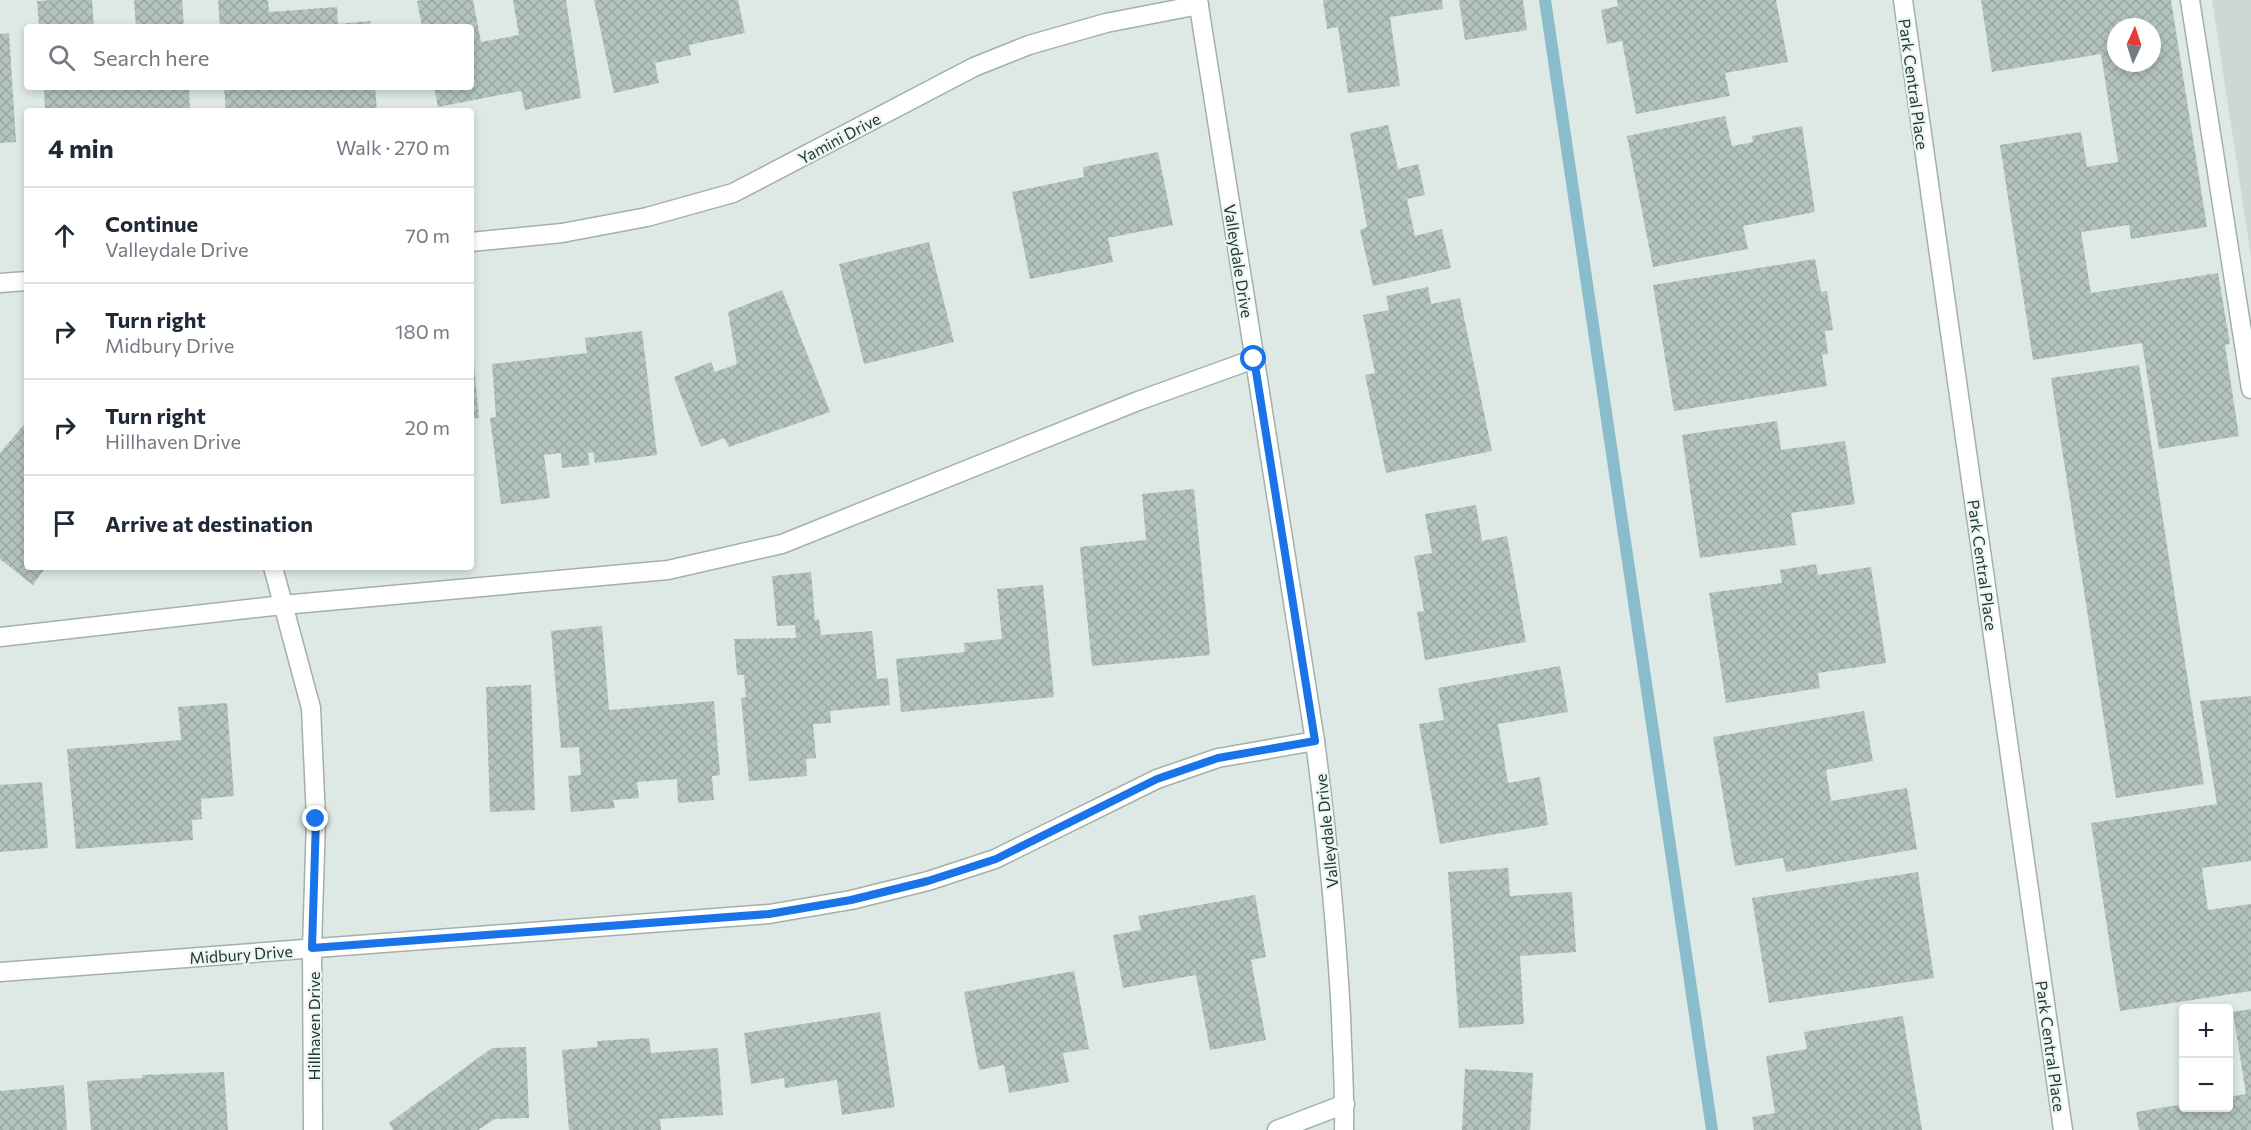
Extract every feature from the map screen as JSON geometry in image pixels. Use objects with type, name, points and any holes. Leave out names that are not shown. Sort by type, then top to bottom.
[{"type":"street","name":"Park Central Place","points":[[1903,0],[2063,1130]]},
{"type":"street","points":[[2190,0],[2251,389]]},
{"type":"street","name":"Yamini Drive","points":[[474,242],[562,233],[647,217],[734,193],[974,67],[1029,45],[1106,22],[1199,3]]},
{"type":"street","name":"Valleydale Drive","points":[[1199,3],[1315,741],[1329,849],[1338,966],[1345,1104],[1344,1130]]},
{"type":"street","points":[[0,283],[24,281]]},
{"type":"street","points":[[0,637],[283,605],[668,570],[782,544],[1138,401],[1254,359]]},
{"type":"street","name":"Hillhaven Drive","points":[[274,570],[311,708],[316,819],[312,948],[313,1130]]},
{"type":"street","name":"Midbury Drive","points":[[0,972],[769,914],[851,900],[928,881],[996,859],[1157,779],[1177,772],[1218,758],[1315,741]]},
{"type":"street","points":[[1277,1130],[1345,1104]]},
{"type":"shaded area","points":[[2212,0],[2251,0],[2251,257]]},
{"type":"building","points":[[92,0],[94,24],[39,24],[37,1]]},
{"type":"building","points":[[134,0],[182,0],[184,24],[136,24]]},
{"type":"building","points":[[218,0],[268,0],[269,12],[337,7],[338,24],[220,24]]},
{"type":"building","points":[[473,0],[481,42],[519,35],[513,0],[566,0],[581,98],[525,110],[521,91],[438,107],[435,90],[474,90],[474,24],[421,24],[417,1]]},
{"type":"building","points":[[594,0],[738,0],[745,33],[689,45],[691,55],[655,63],[659,83],[614,93]]},
{"type":"building","points":[[1323,0],[1442,0],[1443,9],[1390,17],[1400,86],[1348,93],[1338,27],[1327,29]]},
{"type":"building","points":[[1459,0],[1523,0],[1527,30],[1465,40]]},
{"type":"building","points":[[1617,0],[1776,0],[1788,62],[1725,73],[1730,96],[1636,114],[1622,41],[1607,44],[1601,10],[1618,6]]},
{"type":"building","points":[[1981,0],[2171,0],[2207,227],[2131,239],[2129,225],[2081,232],[2091,293],[2218,273],[2230,344],[2225,345],[2239,436],[2159,449],[2142,343],[2033,360],[2000,145],[2081,132],[2087,167],[2118,162],[2101,54],[1992,72]]},
{"type":"building","points":[[370,21],[370,24],[338,24]]},
{"type":"building","points":[[9,33],[16,142],[0,143],[0,34]]},
{"type":"building","points":[[44,90],[189,90],[190,108],[45,108]]},
{"type":"building","points":[[224,90],[375,90],[377,108],[226,108]]},
{"type":"building","points":[[1725,116],[1732,146],[1753,142],[1752,136],[1802,126],[1815,212],[1743,226],[1748,249],[1653,267],[1627,136]]},
{"type":"building","points":[[1388,125],[1398,169],[1418,164],[1425,195],[1407,199],[1415,236],[1442,229],[1451,268],[1373,286],[1360,230],[1367,227],[1350,133]]},
{"type":"building","points":[[1158,152],[1173,225],[1108,238],[1113,262],[1030,279],[1012,192],[1084,177],[1083,167]]},
{"type":"building","points":[[929,242],[954,342],[864,364],[839,264]]},
{"type":"building","points":[[1815,259],[1821,292],[1827,291],[1833,330],[1825,331],[1828,354],[1822,355],[1827,386],[1674,411],[1653,285]]},
{"type":"building","points":[[1428,287],[1431,304],[1460,298],[1492,451],[1386,473],[1365,375],[1375,373],[1363,315],[1389,310],[1386,296]]},
{"type":"building","points":[[782,290],[830,412],[729,447],[724,438],[701,447],[674,377],[711,362],[715,372],[737,364],[728,312]]},
{"type":"building","points":[[642,331],[657,455],[595,463],[593,452],[588,453],[590,465],[562,468],[561,453],[544,455],[550,498],[501,504],[490,418],[496,417],[492,364],[587,353],[585,338]]},
{"type":"building","points":[[474,364],[479,418],[474,419]]},
{"type":"building","points":[[2139,365],[2204,784],[2116,798],[2051,378]]},
{"type":"building","points":[[1777,421],[1781,450],[1845,441],[1855,504],[1791,513],[1796,545],[1700,558],[1682,435]]},
{"type":"building","points":[[24,425],[24,570],[44,570],[33,585],[0,559],[0,453]]},
{"type":"building","points":[[1194,489],[1210,655],[1092,666],[1080,547],[1146,540],[1142,494]]},
{"type":"building","points":[[1476,505],[1482,541],[1507,536],[1526,642],[1425,660],[1417,612],[1424,611],[1414,556],[1432,553],[1425,514]]},
{"type":"building","points":[[1816,564],[1818,575],[1871,567],[1886,663],[1818,673],[1820,688],[1726,703],[1709,593],[1782,583],[1780,570]]},
{"type":"building","points":[[811,572],[815,620],[819,619],[821,635],[872,631],[877,679],[888,678],[890,705],[830,711],[831,723],[813,724],[816,758],[806,759],[807,776],[749,781],[741,698],[746,697],[744,675],[737,675],[734,639],[796,638],[795,625],[777,626],[772,576]]},
{"type":"building","points":[[1043,585],[1054,697],[901,712],[896,659],[965,652],[964,643],[1002,639],[997,589]]},
{"type":"building","points":[[602,626],[609,710],[714,701],[720,775],[712,776],[714,800],[678,803],[677,779],[637,782],[639,798],[613,800],[615,808],[571,812],[568,776],[581,775],[579,747],[561,748],[551,631]]},
{"type":"building","points":[[1560,666],[1568,712],[1498,724],[1508,783],[1540,777],[1548,825],[1440,844],[1419,724],[1444,720],[1438,688]]},
{"type":"building","points":[[531,685],[535,810],[490,812],[486,687]]},
{"type":"building","points":[[2251,696],[2251,861],[2202,868],[2208,910],[2251,904],[2251,991],[2120,1011],[2091,823],[2217,804],[2200,701]]},
{"type":"building","points":[[227,703],[234,796],[201,799],[202,819],[192,820],[193,840],[76,849],[67,749],[181,740],[178,707]]},
{"type":"building","points":[[1864,711],[1873,761],[1826,770],[1831,801],[1907,788],[1917,849],[1786,872],[1783,858],[1735,866],[1713,737]]},
{"type":"building","points":[[42,782],[48,848],[0,852],[0,785]]},
{"type":"building","points":[[1508,868],[1510,896],[1572,892],[1576,952],[1520,956],[1524,1024],[1459,1028],[1448,872]]},
{"type":"building","points":[[1918,872],[1934,978],[1769,1003],[1752,898]]},
{"type":"building","points":[[1255,895],[1266,957],[1251,960],[1266,1040],[1210,1050],[1196,975],[1123,988],[1113,935],[1141,930],[1138,916]]},
{"type":"building","points":[[1074,971],[1089,1049],[1063,1053],[1069,1082],[1009,1093],[1004,1065],[979,1070],[964,992]]},
{"type":"building","points":[[2251,1009],[2251,1130],[2139,1130],[2136,1112],[2179,1105],[2179,1112],[2233,1112],[2233,1096],[2246,1094],[2233,1012]]},
{"type":"building","points":[[880,1012],[895,1107],[842,1115],[837,1080],[785,1088],[784,1078],[751,1084],[744,1033]]},
{"type":"building","points":[[1903,1016],[1922,1130],[1754,1130],[1752,1117],[1775,1113],[1766,1056],[1807,1049],[1804,1032]]},
{"type":"building","points":[[649,1038],[651,1053],[718,1048],[723,1115],[660,1119],[661,1130],[569,1130],[562,1050],[598,1047],[597,1041]]},
{"type":"building","points":[[526,1047],[529,1118],[495,1119],[478,1130],[393,1130],[389,1123],[492,1048]]},
{"type":"building","points":[[1465,1069],[1533,1073],[1530,1130],[1462,1130]]},
{"type":"building","points":[[224,1072],[228,1130],[91,1130],[87,1081],[143,1078],[142,1075]]},
{"type":"building","points":[[64,1085],[67,1130],[0,1130],[0,1091]]},
{"type":"waterway","points":[[1545,0],[1712,1130]]},
{"type":"route","points":[[316,819],[312,948],[769,914],[851,900],[928,881],[996,859],[1157,779],[1218,758],[1315,741],[1254,359]]}]
